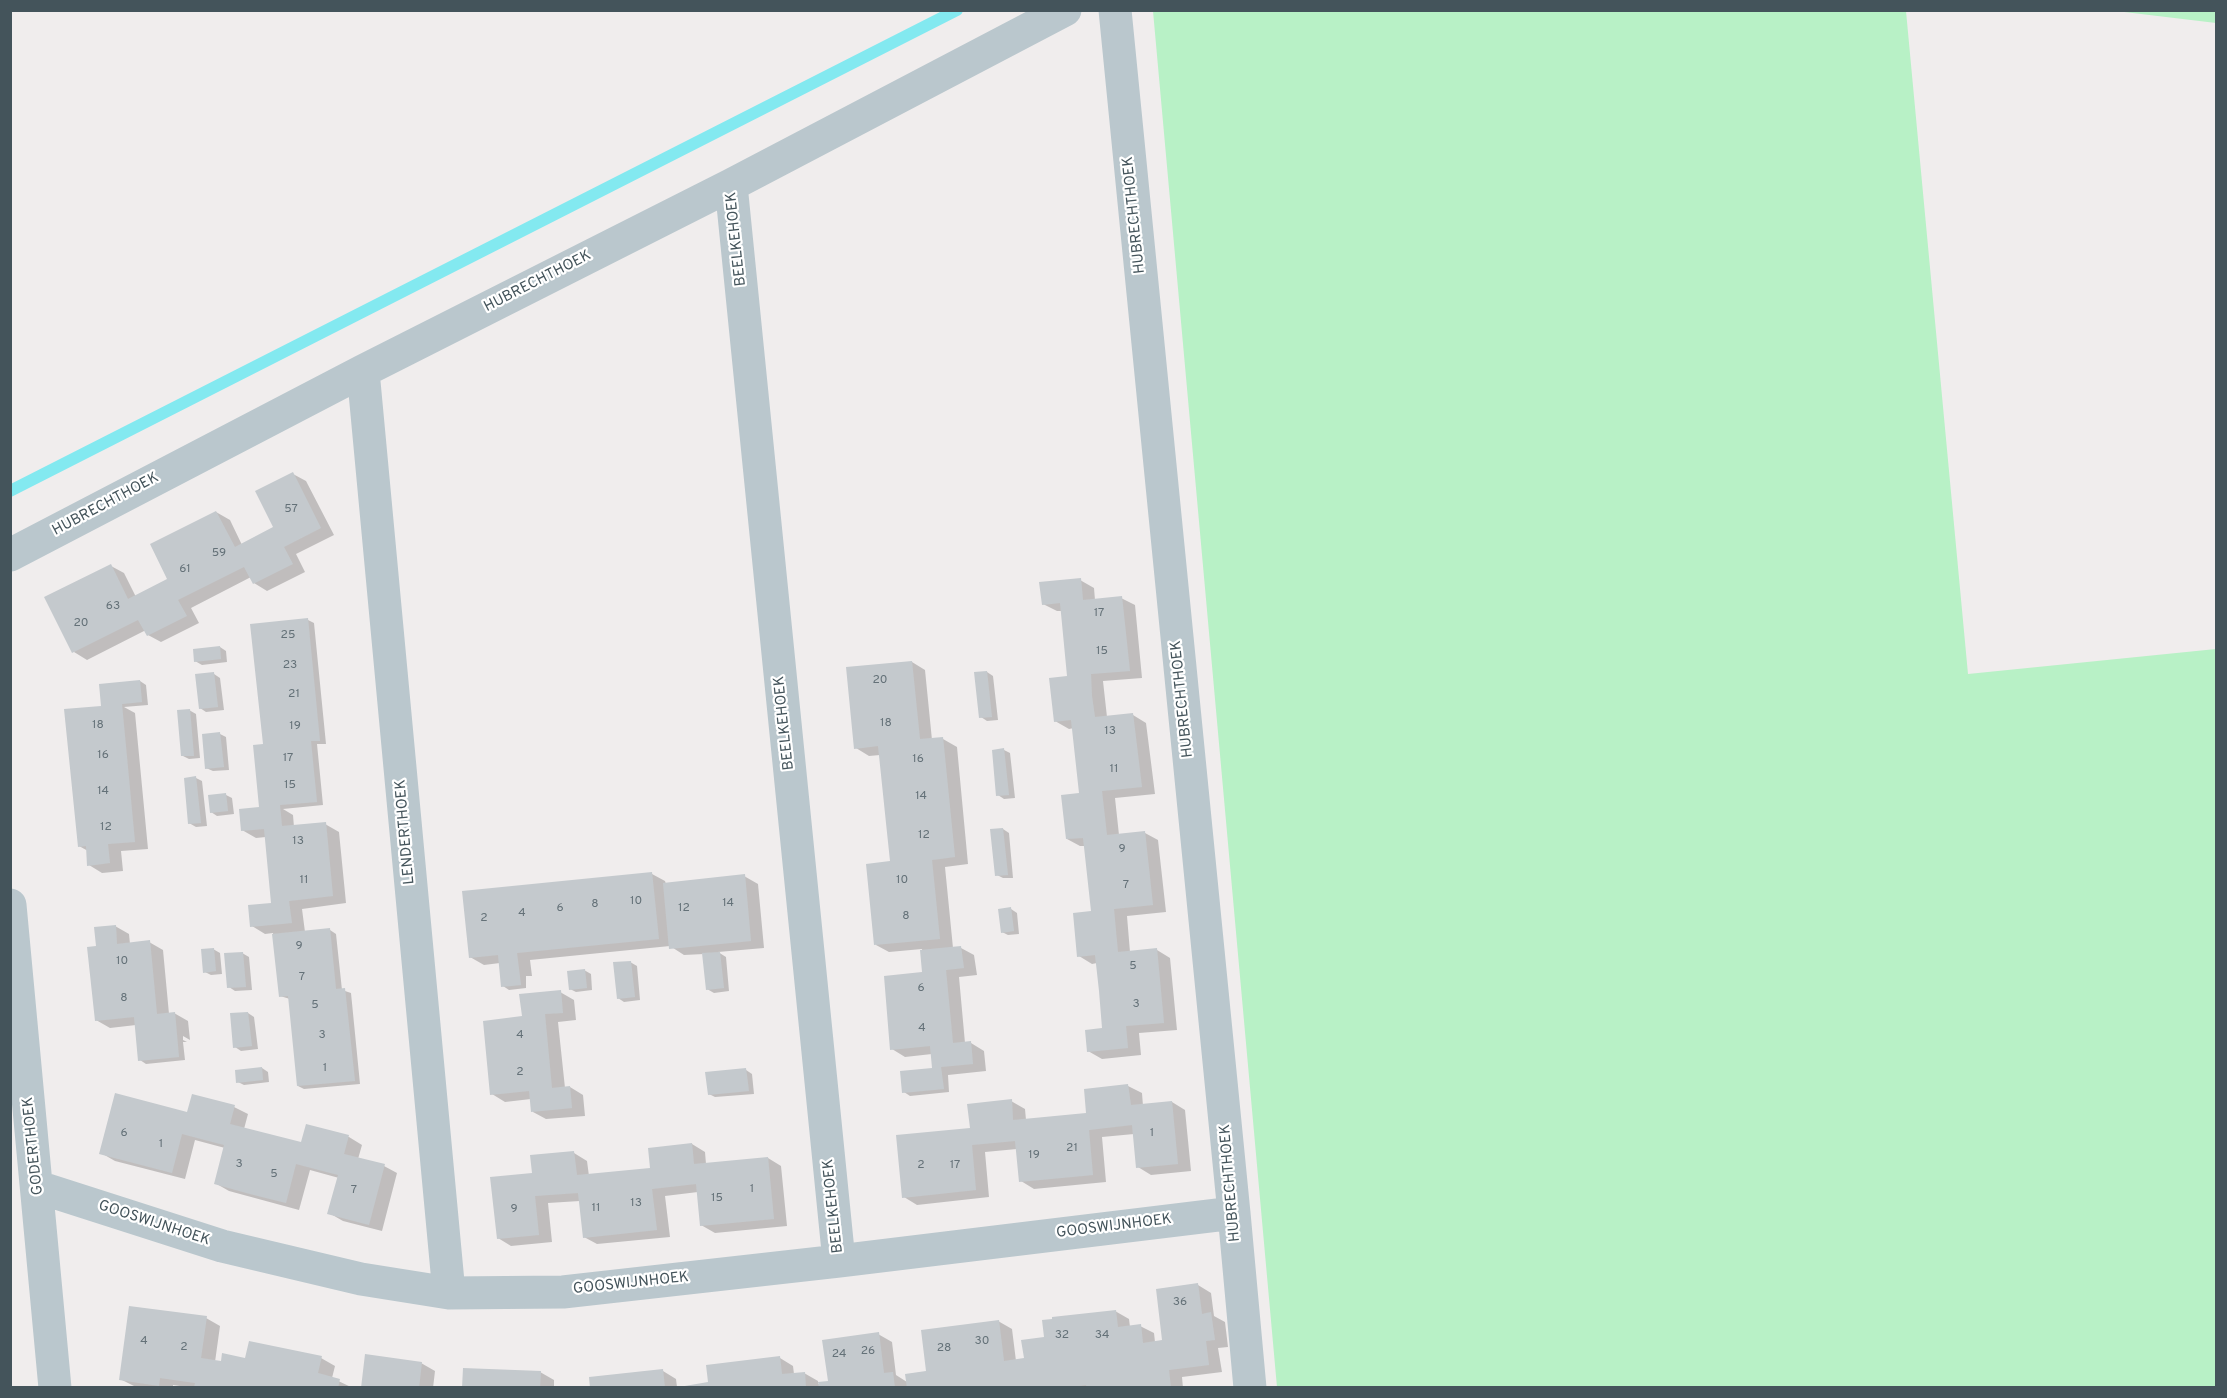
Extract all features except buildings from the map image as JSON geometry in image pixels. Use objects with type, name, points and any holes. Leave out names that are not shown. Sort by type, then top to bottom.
[{"type":"street","name":"HUBRECHTHOEK","points":[[10,555],[1065,10]]},
{"type":"street","name":"HUBRECHTHOEK","points":[[1115,10],[1250,1388]]},
{"type":"street","name":"BEELKEHOEK","points":[[731,184],[839,1261]]},
{"type":"street","name":"LENDERTHOEK","points":[[363,371],[449,1293]]},
{"type":"street","name":"GODERTHOEK","points":[[10,905],[55,1388]]},
{"type":"street","name":"GOOSWIJNHOEK","points":[[38,1187],[222,1246],[361,1279],[449,1293],[563,1292],[1234,1213]]},
{"type":"green space","points":[[1153,11],[1906,11],[1968,674],[2216,649],[2216,1387],[1277,1387]]},
{"type":"green space","points":[[2116,11],[2216,11],[2216,23]]},
{"type":"waterway","points":[[10,491],[957,10]]}]
